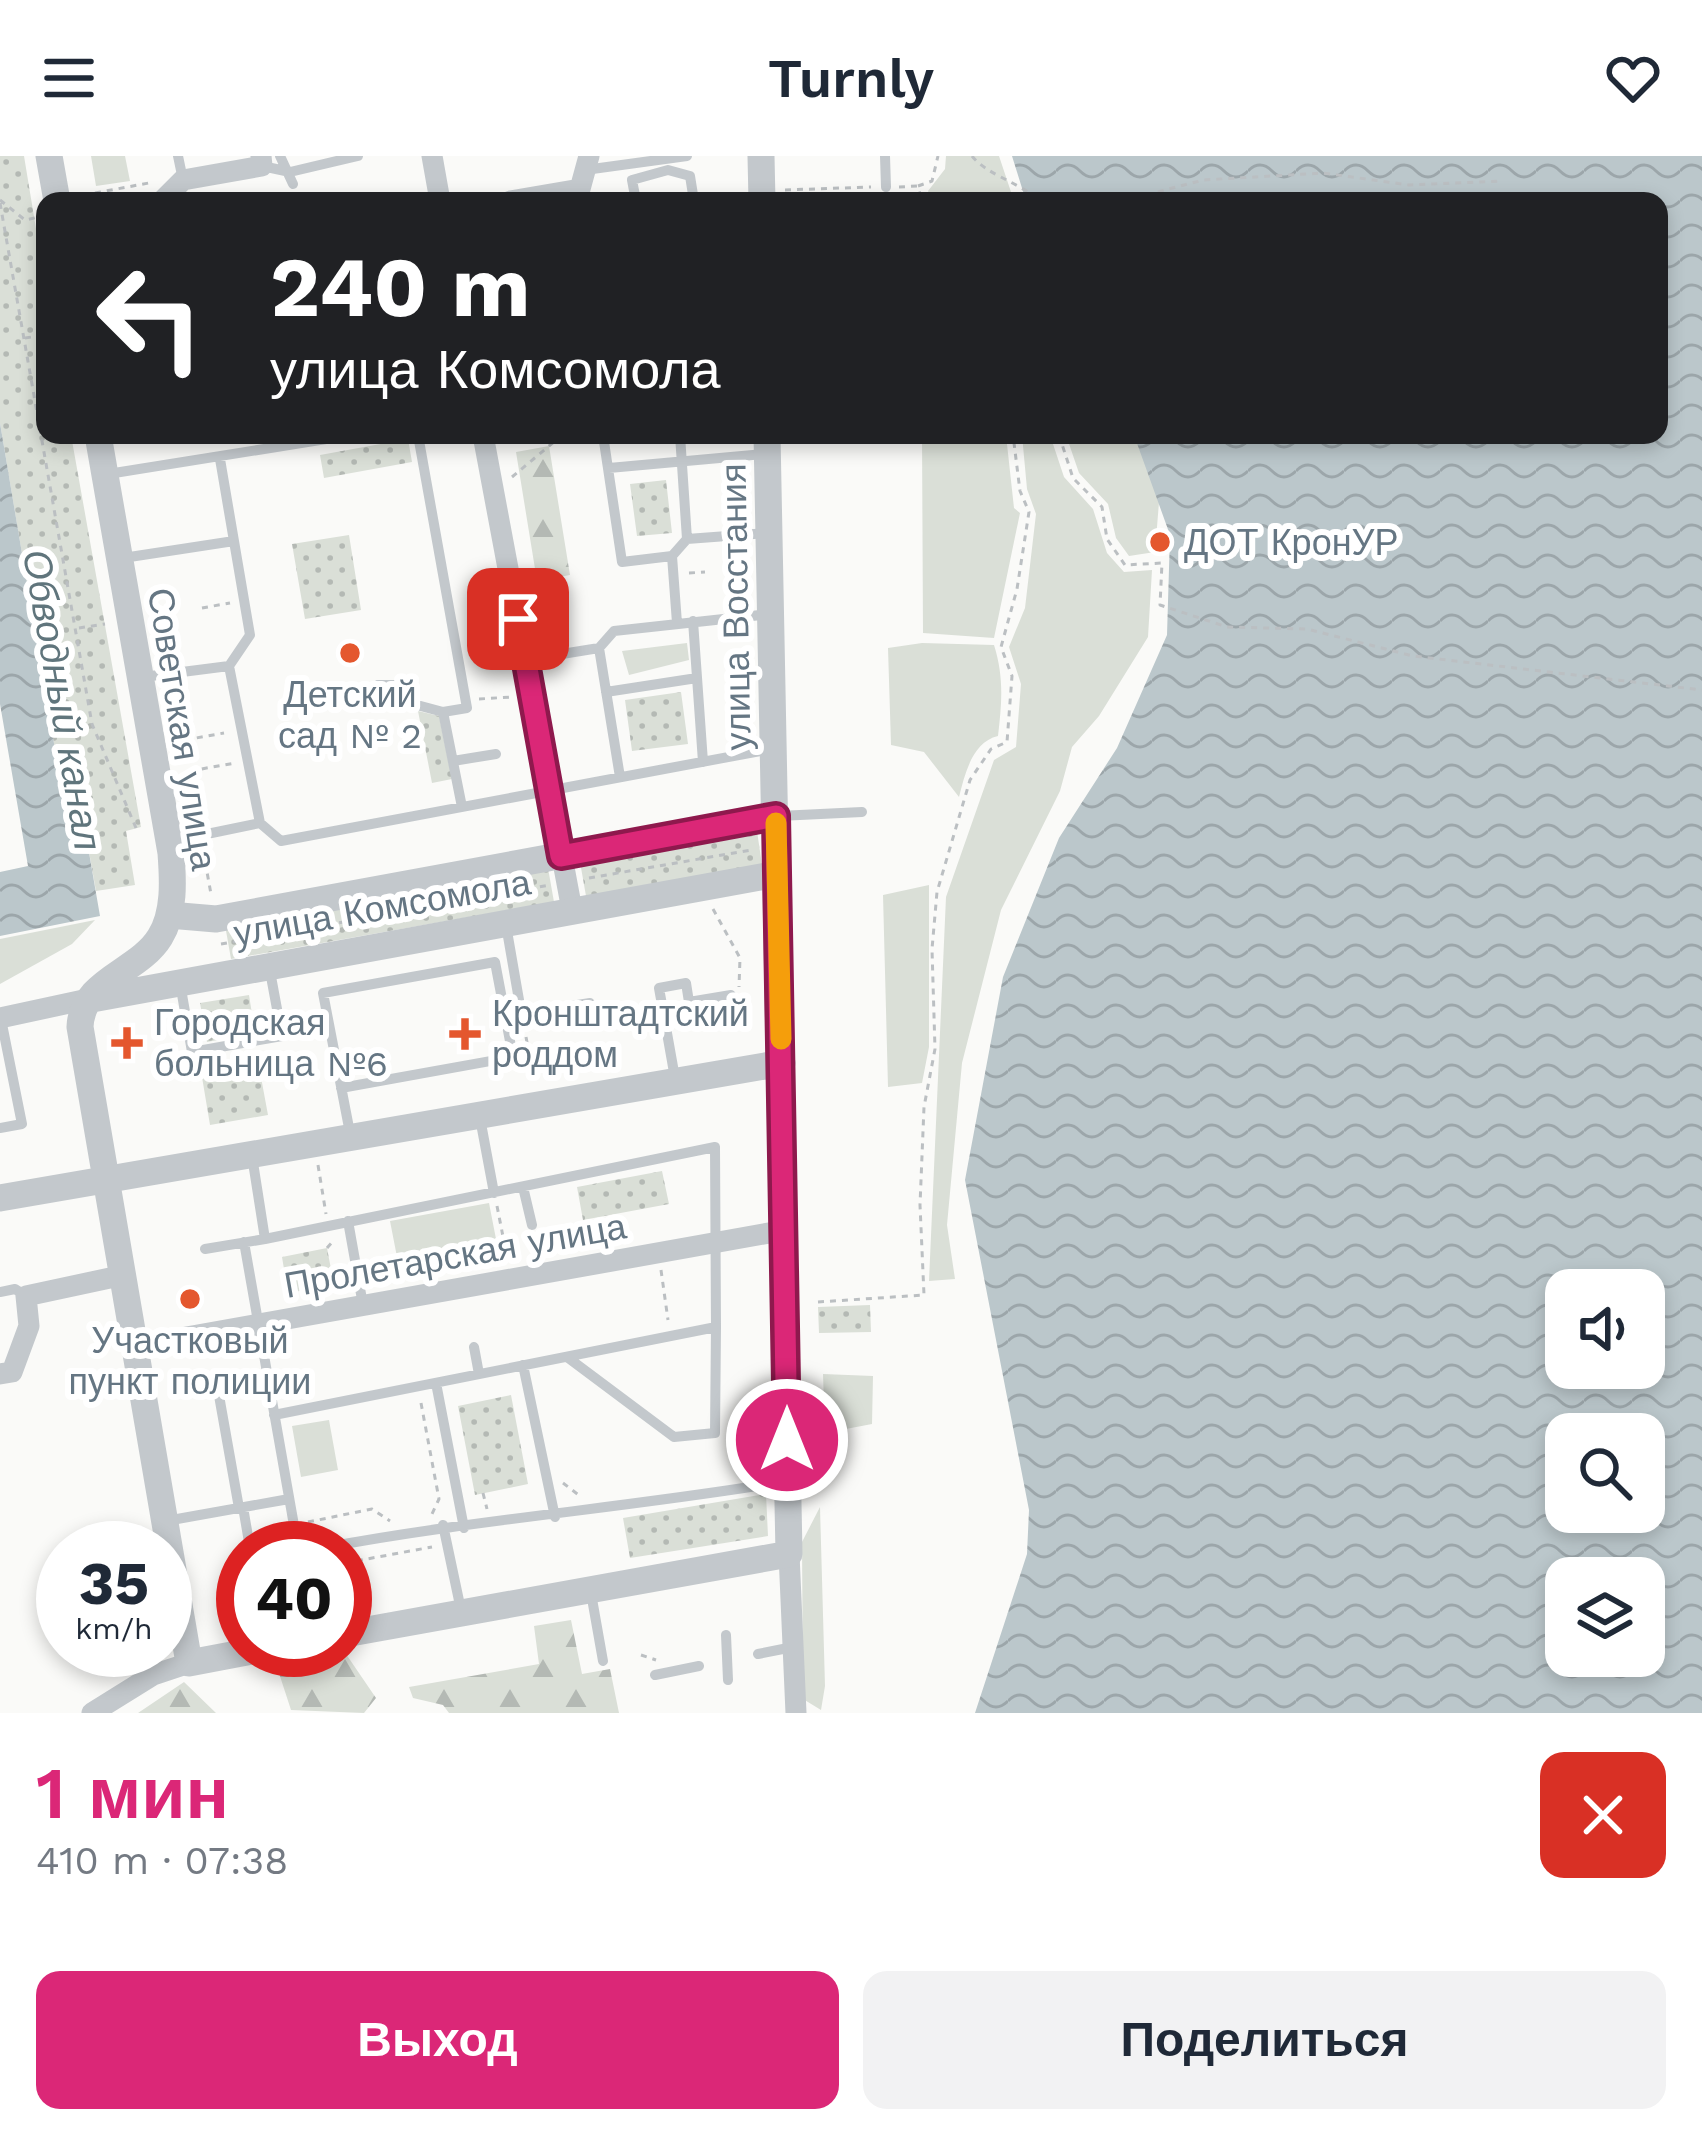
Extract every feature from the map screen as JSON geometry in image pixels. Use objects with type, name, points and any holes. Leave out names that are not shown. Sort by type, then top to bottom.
[{"type":"street","points":[[49,156],[49,192]]},
{"type":"street","points":[[432,156],[438,192]]},
{"type":"street","points":[[761,156],[762,192]]},
{"type":"street","points":[[169,187],[268,159]]},
{"type":"street","points":[[533,192],[584,172]]},
{"type":"street","name":"Советская улица","points":[[88,999],[155,945],[169,915],[170,842],[100,444]]},
{"type":"street","points":[[485,444],[525,660],[531,748],[549,791],[566,883]]},
{"type":"street","name":"улица Восстания","points":[[768,444],[776,816],[772,861],[782,1064],[796,1713]]},
{"type":"street","name":"улица Комсомола","points":[[0,1018],[179,980],[506,922],[566,883],[776,816]]},
{"type":"street","name":"улица Комсомола","points":[[169,915],[216,919],[772,861]]},
{"type":"street","points":[[88,999],[80,1027],[163,1521]]},
{"type":"street","points":[[0,1198],[782,1064]]},
{"type":"street","name":"Пролетарская улица","points":[[136,1346],[363,1305],[464,1294],[512,1279],[786,1230]]},
{"type":"street","points":[[0,1374],[12,1372],[28,1326],[26,1296],[124,1276]]},
{"type":"street","points":[[372,1629],[789,1554]]},
{"type":"street","points":[[92,1713],[151,1677]]},
{"type":"lane","points":[[169,187],[178,156]]},
{"type":"lane","points":[[291,178],[359,160],[358,156]]},
{"type":"lane","points":[[584,172],[687,156]]},
{"type":"lane","points":[[885,156],[886,187]]},
{"type":"lane","points":[[268,159],[291,178]]},
{"type":"lane","points":[[268,159],[291,178]]},
{"type":"lane","points":[[634,192],[632,180],[642,164]]},
{"type":"lane","points":[[642,164],[690,176],[693,192]]},
{"type":"lane","points":[[105,474],[302,444]]},
{"type":"lane","points":[[378,685],[398,685],[417,705],[443,712],[466,708],[420,444]]},
{"type":"lane","points":[[605,444],[622,562],[672,556],[686,539],[680,444]]},
{"type":"lane","points":[[609,468],[681,461],[768,444]]},
{"type":"lane","points":[[220,459],[250,635],[229,666],[260,824],[281,841],[775,748]]},
{"type":"lane","points":[[686,539],[770,532]]},
{"type":"lane","points":[[120,559],[234,541]]},
{"type":"lane","points":[[672,556],[677,623]]},
{"type":"lane","points":[[525,660],[599,648],[614,631],[771,614]]},
{"type":"lane","points":[[693,622],[703,762]]},
{"type":"lane","points":[[599,648],[620,777]]},
{"type":"lane","points":[[141,677],[229,666]]},
{"type":"lane","points":[[606,692],[697,678]]},
{"type":"lane","points":[[443,712],[463,807]]},
{"type":"lane","points":[[453,761],[496,754]]},
{"type":"lane","points":[[776,816],[862,812]]},
{"type":"lane","points":[[170,842],[260,824]]},
{"type":"lane","points":[[506,922],[522,1019],[590,1003]]},
{"type":"lane","points":[[401,940],[410,977]]},
{"type":"lane","points":[[317,955],[351,1136]]},
{"type":"lane","points":[[323,993],[495,962],[513,1058],[341,1088]]},
{"type":"lane","points":[[179,980],[192,1052],[282,1036],[269,964]]},
{"type":"lane","points":[[664,1013],[690,1009],[686,983],[659,988],[676,1081]]},
{"type":"lane","points":[[689,1002],[733,993]]},
{"type":"lane","points":[[0,1018],[22,1124],[0,1128]]},
{"type":"lane","points":[[479,1114],[494,1193]]},
{"type":"lane","points":[[205,1249],[715,1147],[715,1433],[674,1437],[567,1357]]},
{"type":"lane","points":[[252,1153],[265,1239]]},
{"type":"lane","points":[[523,1186],[532,1225]]},
{"type":"lane","points":[[348,1221],[363,1305]]},
{"type":"lane","points":[[244,1242],[293,1521]]},
{"type":"lane","points":[[0,1292],[15,1289],[26,1296]]},
{"type":"lane","points":[[274,1415],[716,1327]]},
{"type":"lane","points":[[474,1347],[479,1374]]},
{"type":"lane","points":[[524,1365],[555,1517]]},
{"type":"lane","points":[[244,1521],[218,1390],[268,1383]]},
{"type":"lane","points":[[436,1383],[464,1528]]},
{"type":"lane","points":[[372,1538],[443,1525],[464,1528],[555,1517],[776,1483]]},
{"type":"lane","points":[[169,1521],[289,1499]]},
{"type":"lane","points":[[443,1525],[462,1613]]},
{"type":"lane","points":[[590,1590],[603,1660]]},
{"type":"lane","points":[[726,1635],[728,1680]]},
{"type":"lane","points":[[758,1654],[793,1647]]},
{"type":"lane","points":[[655,1675],[699,1666]]},
{"type":"path","points":[[886,187],[932,181],[938,156]]},
{"type":"path","points":[[972,156],[983,170],[1016,180],[1030,192]]},
{"type":"path","points":[[1164,192],[1227,178],[1323,173],[1408,185],[1501,181]]},
{"type":"path","points":[[917,186],[919,192]]},
{"type":"path","points":[[107,192],[169,187]]},
{"type":"path","points":[[814,192],[867,188]]},
{"type":"path","points":[[0,202],[25,220],[36,215]]},
{"type":"path","points":[[0,202],[36,409]]},
{"type":"path","points":[[23,339],[36,337]]},
{"type":"path","points":[[43,444],[92,724],[136,828]]},
{"type":"path","points":[[495,497],[537,451],[550,444]]},
{"type":"path","points":[[818,1302],[924,1295],[921,1186],[924,1107],[935,1049],[932,949],[937,892],[970,780],[991,749],[1007,742],[1012,676],[1001,646],[1017,589],[1029,512],[1020,491],[1014,444]]},
{"type":"path","points":[[1061,444],[1073,478],[1102,507],[1107,539],[1125,565],[1162,563],[1160,605],[1226,627],[1307,629],[1413,656],[1568,670],[1702,690]]},
{"type":"path","points":[[202,608],[244,601]]},
{"type":"path","points":[[164,615],[172,614]]},
{"type":"path","points":[[77,629],[105,624]]},
{"type":"path","points":[[465,700],[525,697]]},
{"type":"path","points":[[184,740],[242,729]]},
{"type":"path","points":[[190,771],[248,761]]},
{"type":"path","points":[[221,944],[566,883],[772,861]]},
{"type":"path","points":[[703,894],[740,958],[742,984],[733,993]]},
{"type":"path","points":[[522,1019],[539,1104]]},
{"type":"path","points":[[320,1178],[327,1217]]},
{"type":"path","points":[[494,1193],[512,1279]]},
{"type":"path","points":[[660,1268],[671,1336]]},
{"type":"path","points":[[421,1401],[439,1499],[427,1524]]},
{"type":"path","points":[[312,1521],[372,1509],[403,1529]]},
{"type":"path","points":[[372,1558],[447,1544]]},
{"type":"green space","points":[[0,156],[24,156],[36,229],[36,444],[73,444],[141,827],[126,831],[135,885],[96,891],[78,790],[62,792],[0,423]]},
{"type":"green space","points":[[91,156],[125,156],[130,181],[96,186]]},
{"type":"green space","points":[[946,156],[999,156],[1011,192],[928,192],[945,169]]},
{"type":"green space","points":[[409,444],[412,462],[324,478],[320,455]]},
{"type":"green space","points":[[922,444],[1007,444],[1014,508],[1020,513],[994,638],[923,633]]},
{"type":"green space","points":[[1023,444],[1053,444],[1064,477],[1093,509],[1107,553],[1124,572],[1152,570],[1148,637],[1099,716],[1072,747],[1060,791],[1001,910],[962,1063],[947,1225],[955,1279],[929,1281],[946,897],[994,760],[1016,747],[1021,684],[1009,647],[1025,608],[1036,514],[1027,489]]},
{"type":"green space","points":[[1069,444],[1149,444],[1161,477],[1155,552],[1129,556],[1116,538],[1108,504],[1079,473]]},
{"type":"green space","points":[[549,446],[570,575],[537,581],[516,452]]},
{"type":"green space","points":[[666,480],[672,533],[637,536],[630,484]]},
{"type":"green space","points":[[349,535],[361,610],[305,619],[292,544]]},
{"type":"green space","points":[[687,643],[689,660],[629,675],[622,651]]},
{"type":"green space","points":[[922,643],[994,645],[997,657],[998,736],[976,752],[959,797],[924,752],[891,745],[888,648]]},
{"type":"green space","points":[[681,692],[688,744],[632,751],[625,700]]},
{"type":"green space","points":[[418,711],[439,716],[452,779],[432,783]]},
{"type":"green space","points":[[757,831],[762,865],[586,896],[580,862]]},
{"type":"green space","points":[[548,868],[554,902],[231,959],[225,925]]},
{"type":"green space","points":[[929,885],[929,1047],[922,1083],[888,1087],[883,895]]},
{"type":"green space","points":[[95,920],[72,944],[0,984],[0,939]]},
{"type":"green space","points":[[249,995],[255,1033],[207,1042],[200,1003]]},
{"type":"green space","points":[[258,1061],[268,1115],[210,1125],[201,1071]]},
{"type":"green space","points":[[662,1171],[669,1204],[583,1220],[577,1187]]},
{"type":"green space","points":[[489,1203],[496,1239],[397,1257],[390,1221]]},
{"type":"green space","points":[[327,1248],[334,1285],[288,1293],[282,1257]]},
{"type":"green space","points":[[870,1305],[871,1332],[819,1333],[818,1307]]},
{"type":"green space","points":[[823,1374],[873,1376],[872,1424],[825,1433]]},
{"type":"green space","points":[[511,1395],[528,1484],[475,1495],[458,1406]]},
{"type":"green space","points":[[329,1420],[338,1470],[301,1477],[292,1426]]},
{"type":"green space","points":[[766,1494],[768,1536],[630,1558],[623,1518]]},
{"type":"green space","points":[[820,1507],[825,1686],[821,1710],[803,1699],[802,1542]]},
{"type":"green space","points":[[571,1620],[582,1674],[610,1669],[619,1713],[449,1713],[443,1705],[413,1698],[409,1687],[539,1664],[534,1626]]},
{"type":"green space","points":[[280,1677],[362,1677],[376,1698],[364,1713],[291,1710]]},
{"type":"green space","points":[[184,1682],[216,1713],[138,1713]]},
{"type":"water","points":[[1012,156],[1702,156],[1702,1713],[975,1713],[1027,1554],[1029,1510],[965,1180],[1003,977],[1059,838],[1117,748],[1167,635],[1170,535],[1137,444],[1668,444],[1668,192],[1023,192]]},
{"type":"water","points":[[0,423],[62,791],[78,789],[100,916],[0,936],[0,872],[28,866],[0,704]]},
{"type":"slow traffic","points":[[776,823],[781,1039]]},
{"type":"place","name":"ДОТ КронУР","points":[[1160,542]]},
{"type":"place","name":"Детский сад № 2","points":[[350,653]]},
{"type":"place","name":"Кронштадтский роддом","points":[[465,1034]]},
{"type":"place","name":"Городская больница №6","points":[[127,1043]]},
{"type":"place","name":"Участковый пункт полиции","points":[[190,1299]]},
{"type":"route","points":[[518,619],[561,856],[776,816],[787,1440]]},
{"type":"water label","name":"Обводный канал","points":[[63,700]]}]
